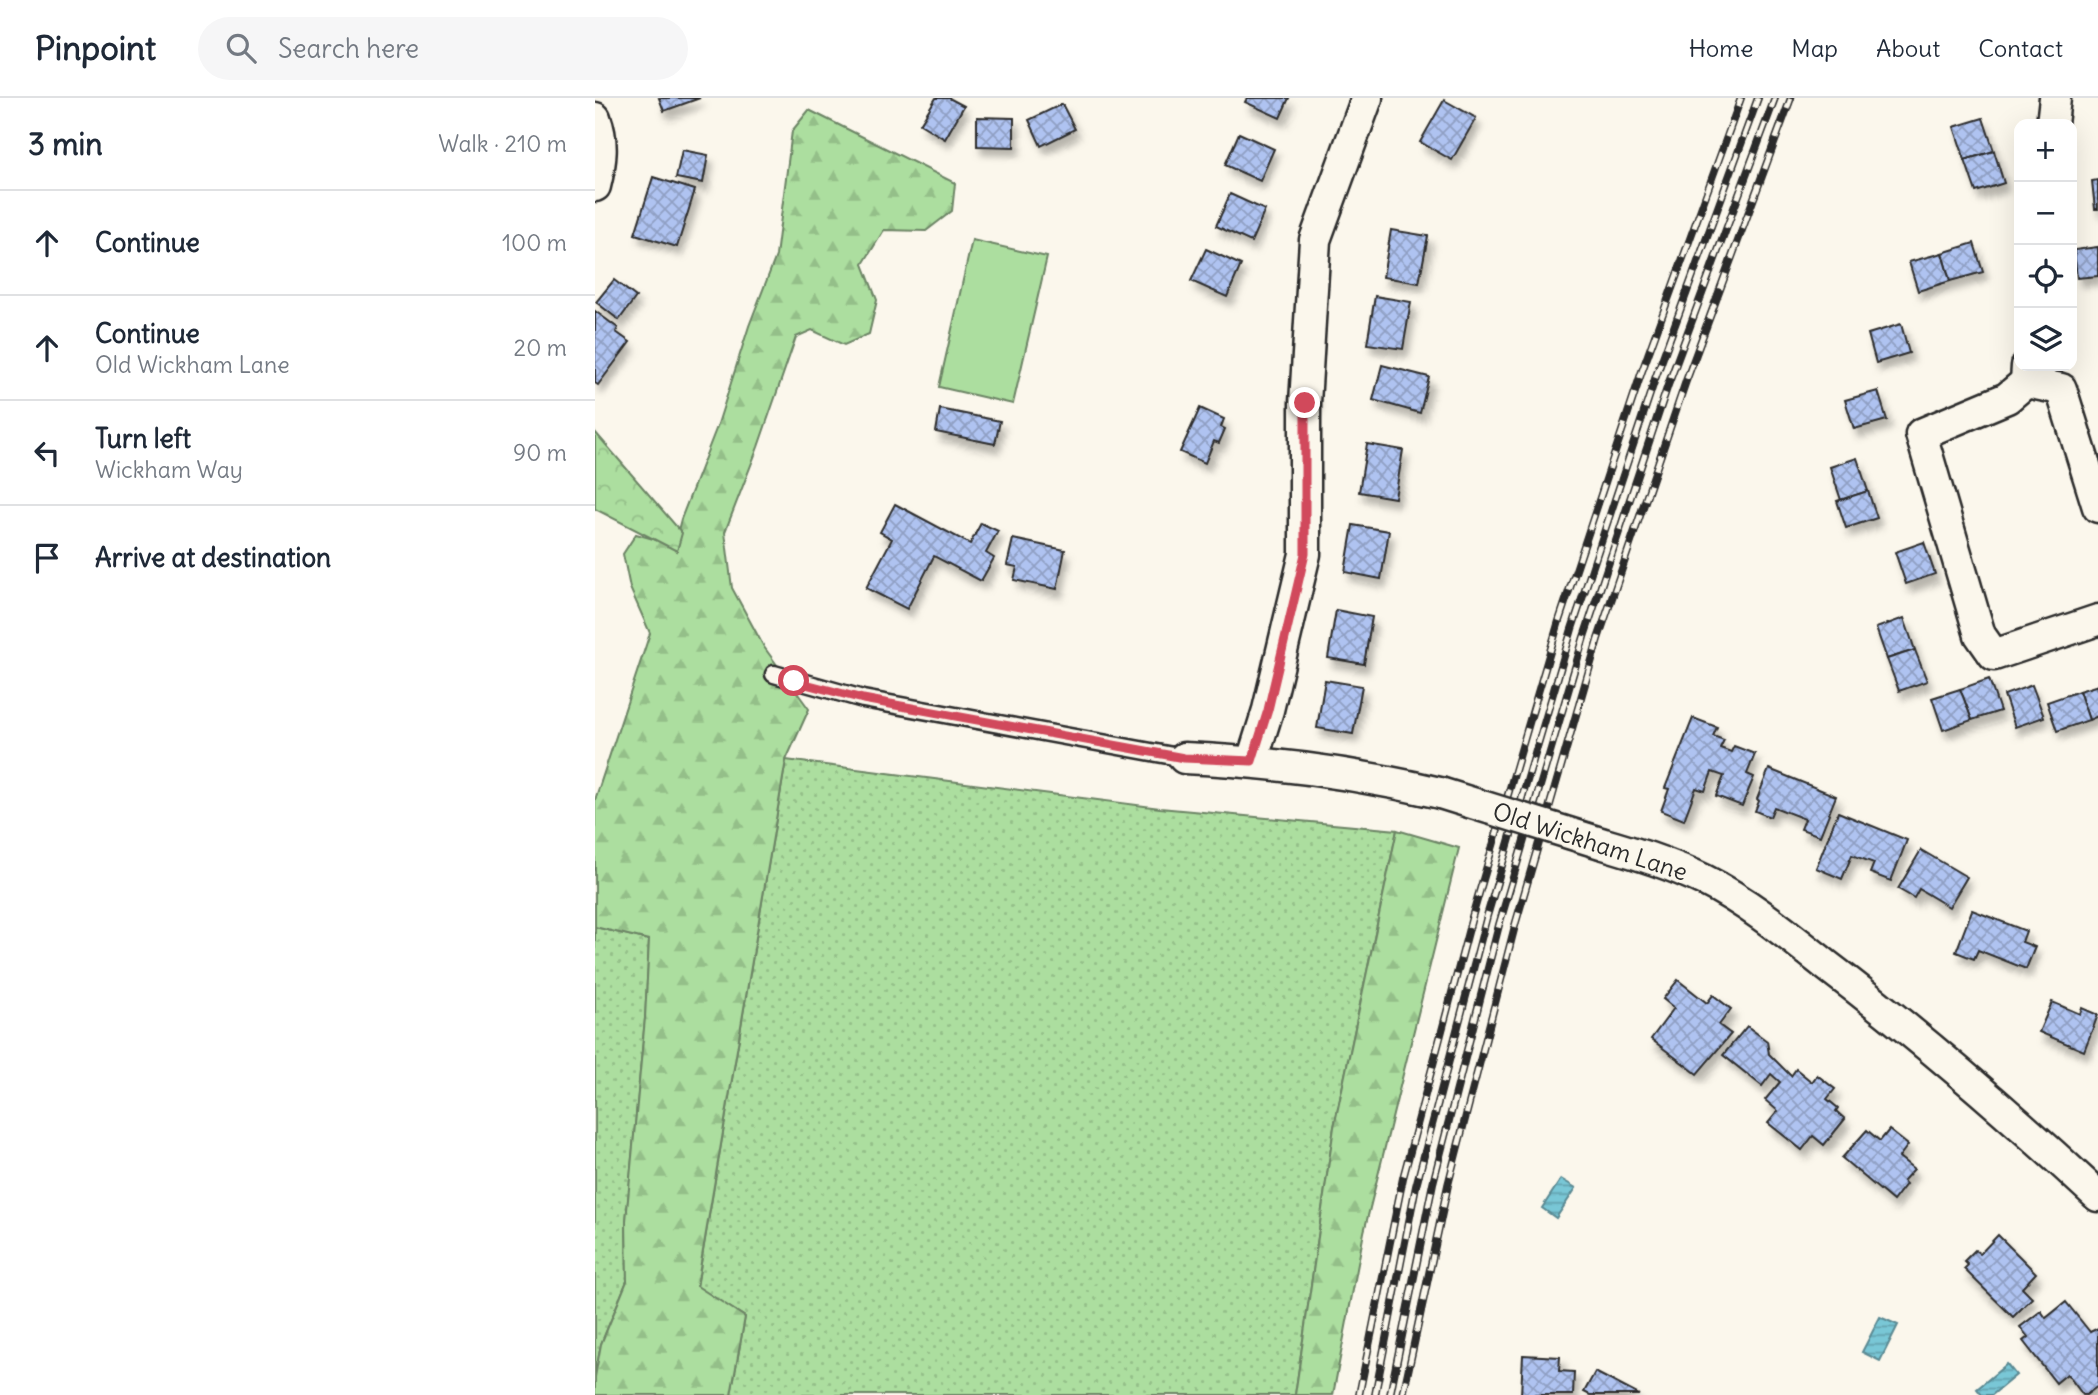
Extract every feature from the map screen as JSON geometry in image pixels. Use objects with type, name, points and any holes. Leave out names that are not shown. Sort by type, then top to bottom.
[{"type":"street","points":[[1252,761],[1268,710],[1305,554],[1305,403],[1315,240],[1367,98]]},
{"type":"street","points":[[2053,119],[2055,98]]},
{"type":"street","points":[[595,118],[601,135],[600,164],[595,186]]},
{"type":"street","points":[[2098,506],[2061,390],[2027,374],[2007,398],[1921,434],[1980,635],[1994,655],[2098,620]]},
{"type":"street","name":"Old Wickham Lane","points":[[1184,758],[1252,761],[1403,784],[1660,860],[1694,876],[1760,914],[1864,993],[1956,1069],[2098,1196]]},
{"type":"lane","points":[[774,674],[863,699],[1184,758]]},
{"type":"green space","points":[[809,110],[955,183],[952,211],[926,231],[884,230],[863,264],[877,300],[869,334],[844,345],[812,330],[796,337],[725,532],[732,588],[764,647],[809,709],[786,760],[697,1286],[745,1317],[731,1395],[595,1395],[595,1377],[601,1344],[627,1281],[626,1221],[645,1018],[649,940],[595,927],[595,800],[650,633],[630,588],[623,554],[636,534],[674,545],[681,519],[718,424],[749,326],[776,256],[792,131]]},
{"type":"green space","points":[[972,240],[1047,257],[1013,404],[939,387]]},
{"type":"green space","points":[[595,432],[682,533],[677,551],[595,509]]},
{"type":"green space","points":[[786,760],[1160,808],[1397,830],[1334,1127],[1295,1395],[731,1395],[745,1317],[697,1287]]},
{"type":"green space","points":[[1397,830],[1459,848],[1364,1232],[1333,1395],[1295,1395],[1334,1127]]},
{"type":"green space","points":[[595,927],[649,940],[645,1018],[626,1221],[627,1281],[601,1344],[595,1377]]},
{"type":"water","points":[[1561,1179],[1576,1188],[1556,1218],[1542,1208]]},
{"type":"water","points":[[1880,1317],[1898,1325],[1880,1361],[1862,1352]]},
{"type":"water","points":[[2007,1364],[2016,1375],[1992,1395],[1982,1395],[1977,1389]]},
{"type":"building","points":[[659,98],[700,98],[664,111]]},
{"type":"building","points":[[936,98],[949,98],[964,106],[945,139],[920,124]]},
{"type":"building","points":[[1247,98],[1289,98],[1280,118],[1245,102]]},
{"type":"building","points":[[1444,100],[1476,118],[1452,160],[1420,142]]},
{"type":"building","points":[[1062,104],[1075,129],[1041,146],[1029,120]]},
{"type":"building","points":[[977,117],[1014,118],[1014,147],[977,146]]},
{"type":"building","points":[[1983,118],[1994,151],[1965,160],[1954,127]]},
{"type":"building","points":[[1239,133],[1274,149],[1260,181],[1225,165]]},
{"type":"building","points":[[682,150],[708,155],[703,183],[676,178]]},
{"type":"building","points":[[1994,151],[2004,183],[1976,192],[1965,160]]},
{"type":"building","points":[[653,177],[695,190],[677,247],[635,234]]},
{"type":"building","points":[[2098,180],[2098,209],[2095,209],[2092,181]]},
{"type":"building","points":[[1230,194],[1265,210],[1251,242],[1216,226]]},
{"type":"building","points":[[1391,230],[1428,236],[1419,283],[1383,277]]},
{"type":"building","points":[[1974,243],[1983,272],[1950,281],[1942,253]]},
{"type":"building","points":[[2098,247],[2098,276],[2077,278],[2077,250]]},
{"type":"building","points":[[1206,249],[1241,265],[1227,297],[1191,281]]},
{"type":"building","points":[[1942,253],[1950,281],[1918,291],[1909,262]]},
{"type":"building","points":[[614,280],[636,297],[619,320],[596,302]]},
{"type":"building","points":[[1375,296],[1411,302],[1403,349],[1367,344]]},
{"type":"building","points":[[595,311],[618,328],[616,332],[630,342],[598,385],[595,383]]},
{"type":"building","points":[[1901,324],[1909,353],[1876,363],[1868,334]]},
{"type":"building","points":[[1382,365],[1429,377],[1420,413],[1373,400]]},
{"type":"building","points":[[1878,391],[1887,420],[1854,429],[1845,400]]},
{"type":"building","points":[[1200,408],[1224,419],[1221,427],[1225,429],[1219,443],[1214,441],[1205,463],[1180,452]]},
{"type":"building","points":[[940,409],[1000,421],[995,444],[936,432]]},
{"type":"building","points":[[1367,444],[1403,450],[1395,498],[1359,492]]},
{"type":"building","points":[[1857,458],[1868,491],[1841,500],[1830,467]]},
{"type":"building","points":[[1868,491],[1877,518],[1846,528],[1837,501]]},
{"type":"building","points":[[895,504],[970,544],[981,523],[998,531],[986,553],[994,558],[981,581],[934,556],[907,609],[866,588],[892,539],[880,532]]},
{"type":"building","points":[[1353,525],[1389,531],[1381,579],[1345,572]]},
{"type":"building","points":[[1013,539],[1065,550],[1057,589],[1014,580],[1017,567],[1007,565]]},
{"type":"building","points":[[1924,542],[1935,574],[1906,584],[1895,552]]},
{"type":"building","points":[[1336,610],[1372,617],[1364,664],[1328,658]]},
{"type":"building","points":[[1904,618],[1915,650],[1887,659],[1876,628]]},
{"type":"building","points":[[1915,650],[1927,681],[1899,691],[1887,659]]},
{"type":"building","points":[[1989,679],[2000,711],[1972,720],[1960,689]]},
{"type":"building","points":[[1325,680],[1362,686],[1353,734],[1317,728]]},
{"type":"building","points":[[2032,685],[2044,717],[2015,727],[2004,695]]},
{"type":"building","points":[[2098,685],[2098,716],[2089,720],[2079,691]]},
{"type":"building","points":[[1960,689],[1972,720],[1943,730],[1932,698]]},
{"type":"building","points":[[2079,691],[2089,720],[2057,731],[2047,702]]},
{"type":"building","points":[[1693,718],[1717,727],[1713,736],[1724,740],[1720,748],[1731,752],[1734,746],[1755,754],[1747,774],[1754,777],[1742,806],[1716,796],[1724,776],[1712,772],[1705,791],[1696,788],[1684,820],[1661,811],[1669,789],[1665,788]]},
{"type":"building","points":[[1769,769],[1836,796],[1820,836],[1801,829],[1805,819],[1774,807],[1770,817],[1755,811]]},
{"type":"building","points":[[1838,812],[1907,840],[1891,881],[1870,873],[1874,863],[1852,855],[1842,879],[1816,868]]},
{"type":"building","points":[[1921,850],[1967,877],[1949,907],[1919,889],[1914,898],[1898,889]]},
{"type":"building","points":[[1972,910],[2026,931],[2022,942],[2035,947],[2026,969],[1978,950],[1974,959],[1956,952]]},
{"type":"building","points":[[1678,980],[1707,1003],[1713,995],[1731,1009],[1719,1025],[1731,1034],[1697,1074],[1651,1039],[1674,1008],[1663,999]]},
{"type":"building","points":[[2052,1002],[2080,1014],[2082,1008],[2098,1015],[2084,1051],[2039,1032]]},
{"type":"building","points":[[1747,1026],[1767,1041],[1769,1054],[1791,1076],[1796,1069],[1812,1082],[1817,1075],[1835,1089],[1827,1099],[1838,1108],[1836,1111],[1845,1119],[1824,1145],[1813,1136],[1802,1150],[1768,1123],[1778,1111],[1765,1100],[1780,1082],[1771,1074],[1762,1086],[1723,1055]]},
{"type":"building","points":[[1867,1130],[1880,1141],[1889,1130],[1908,1145],[1899,1157],[1914,1169],[1903,1181],[1906,1184],[1893,1201],[1842,1158]]},
{"type":"building","points":[[1998,1235],[2036,1273],[2022,1288],[2032,1298],[2013,1317],[1964,1269],[1968,1265],[1964,1261],[1975,1250],[1980,1254]]},
{"type":"building","points":[[2066,1302],[2090,1332],[2098,1328],[2098,1386],[2086,1395],[2083,1395],[2067,1374],[2056,1383],[2023,1341],[2028,1337],[2020,1327],[2041,1311],[2046,1318]]},
{"type":"building","points":[[1523,1355],[1560,1357],[1559,1371],[1574,1372],[1573,1395],[1521,1395]]},
{"type":"building","points":[[1595,1372],[1639,1395],[1590,1395],[1584,1392]]},
{"type":"railway","points":[[1359,1395],[1403,1178],[1472,917],[1559,621],[1641,374],[1741,98]]},
{"type":"railway","points":[[1375,1395],[1416,1186],[1487,916],[1572,629],[1655,379],[1758,98]]},
{"type":"railway","points":[[1390,1395],[1433,1183],[1499,925],[1584,637],[1668,385],[1775,98]]},
{"type":"railway","points":[[1403,1395],[1448,1185],[1516,922],[1598,639],[1686,381],[1791,98]]},
{"type":"route","points":[[794,681],[863,699],[1184,758],[1252,761],[1268,710],[1305,554],[1305,403]]}]
